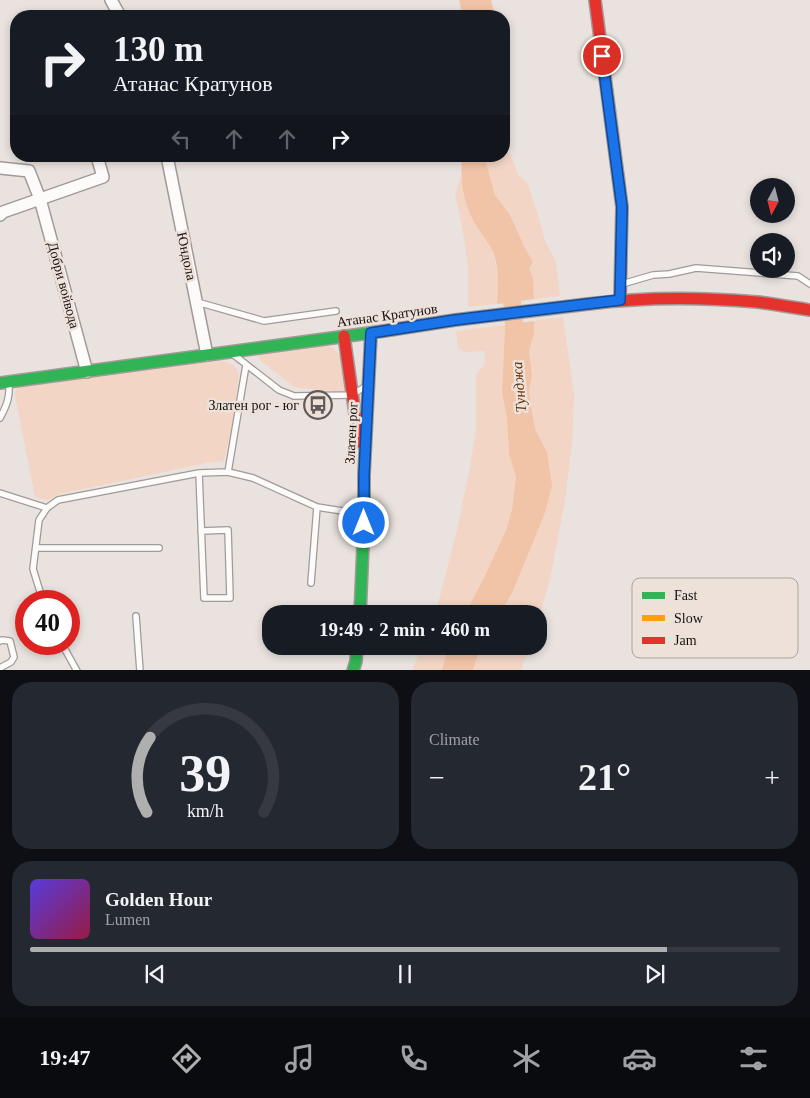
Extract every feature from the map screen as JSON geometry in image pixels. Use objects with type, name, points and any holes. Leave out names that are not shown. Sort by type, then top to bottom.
[{"type":"main road","points":[[595,0],[622,207],[620,300]]},
{"type":"main road","name":"Атанас Кратунов","points":[[4,382],[455,320],[620,300],[708,298],[758,302],[810,310]]},
{"type":"main road","name":"Златен рог","points":[[360,605],[371,333]]},
{"type":"main road","name":"Златен рог","points":[[344,336],[364,475]]},
{"type":"main road","points":[[353,670],[357,655]]},
{"type":"street","points":[[0,215],[3,212],[103,177],[99,162]]},
{"type":"street","name":"Юндола","points":[[168,162],[207,355]]},
{"type":"street","name":"Добри войвода","points":[[0,168],[29,170],[40,199],[87,372]]},
{"type":"lane","points":[[620,284],[652,275],[669,274],[696,268],[798,276],[810,284]]},
{"type":"lane","points":[[196,302],[264,321],[336,310]]},
{"type":"lane","points":[[230,352],[279,390],[294,396],[352,395],[368,384]]},
{"type":"lane","points":[[228,472],[246,365]]},
{"type":"lane","points":[[0,418],[10,394],[4,382]]},
{"type":"lane","points":[[40,590],[33,569],[39,520],[46,508],[58,500],[199,473],[228,472],[253,478],[317,507],[364,514]]},
{"type":"lane","points":[[199,473],[201,531],[204,598],[230,598],[228,530],[201,531]]},
{"type":"lane","points":[[0,493],[46,508]]},
{"type":"lane","points":[[311,583],[317,507]]},
{"type":"lane","points":[[36,548],[159,548]]},
{"type":"lane","points":[[136,616],[140,670]]},
{"type":"lane","points":[[0,641],[10,641],[14,657],[11,662],[0,668]]},
{"type":"lane","points":[[68,655],[76,670]]},
{"type":"shaded area","points":[[510,154],[518,175],[527,182],[545,241],[556,263],[560,296],[534,299],[533,278],[529,269],[533,262],[510,215],[495,195],[486,163],[510,162]]},
{"type":"shaded area","points":[[461,176],[464,196],[476,225],[492,250],[499,278],[497,304],[468,307],[468,265],[455,195]]},
{"type":"shaded area","points":[[563,317],[574,395],[572,445],[564,506],[550,579],[542,605],[505,605],[513,591],[545,513],[547,452],[535,429],[529,392],[532,375],[529,350],[534,321]]},
{"type":"shaded area","points":[[505,325],[502,393],[507,418],[509,454],[516,476],[512,509],[507,528],[470,605],[438,605],[457,530],[470,467],[476,428],[476,375],[485,363],[484,351],[464,352],[458,348],[456,331]]},
{"type":"shaded area","points":[[327,346],[333,348],[341,357],[346,392],[293,386],[260,360],[258,356],[260,352]]},
{"type":"shaded area","points":[[221,360],[234,365],[239,374],[232,427],[224,461],[206,463],[60,494],[48,500],[35,497],[16,400],[15,391],[21,383]]},
{"type":"shaded area","points":[[418,655],[446,655],[442,670],[412,670]]},
{"type":"shaded area","points":[[478,655],[527,655],[521,670],[473,670]]},
{"type":"water","points":[[459,0],[491,0],[494,10],[462,10]]},
{"type":"water","points":[[462,162],[486,162],[495,195],[510,215],[533,262],[529,269],[533,278],[534,299],[497,304],[498,277],[495,256],[468,210],[463,193]]},
{"type":"water","points":[[534,321],[534,334],[529,350],[532,375],[529,392],[535,429],[547,452],[552,486],[545,513],[513,591],[505,605],[470,605],[507,528],[512,509],[516,477],[509,454],[507,418],[502,393],[505,325]]},
{"type":"water","points":[[446,655],[478,655],[473,670],[442,670]]},
{"type":"waterway","name":"Тунджа","points":[[510,278],[516,347]]},
{"type":"traffic: fast","points":[[0,383],[384,331]]},
{"type":"traffic: fast","points":[[360,605],[371,333]]},
{"type":"traffic: fast","points":[[353,670],[356,655]]},
{"type":"traffic: slow","points":[[384,331],[455,320],[588,304]]},
{"type":"traffic: jam","points":[[595,0],[622,207],[620,300]]},
{"type":"traffic: jam","points":[[588,304],[651,299],[715,299],[757,302],[810,310]]},
{"type":"traffic: jam","points":[[344,336],[359,442]]},
{"type":"place","name":"Златен рог - юг","points":[[318,405]]},
{"type":"route","points":[[364,523],[364,475],[371,333],[455,320],[620,300],[622,207],[602,56]]}]
